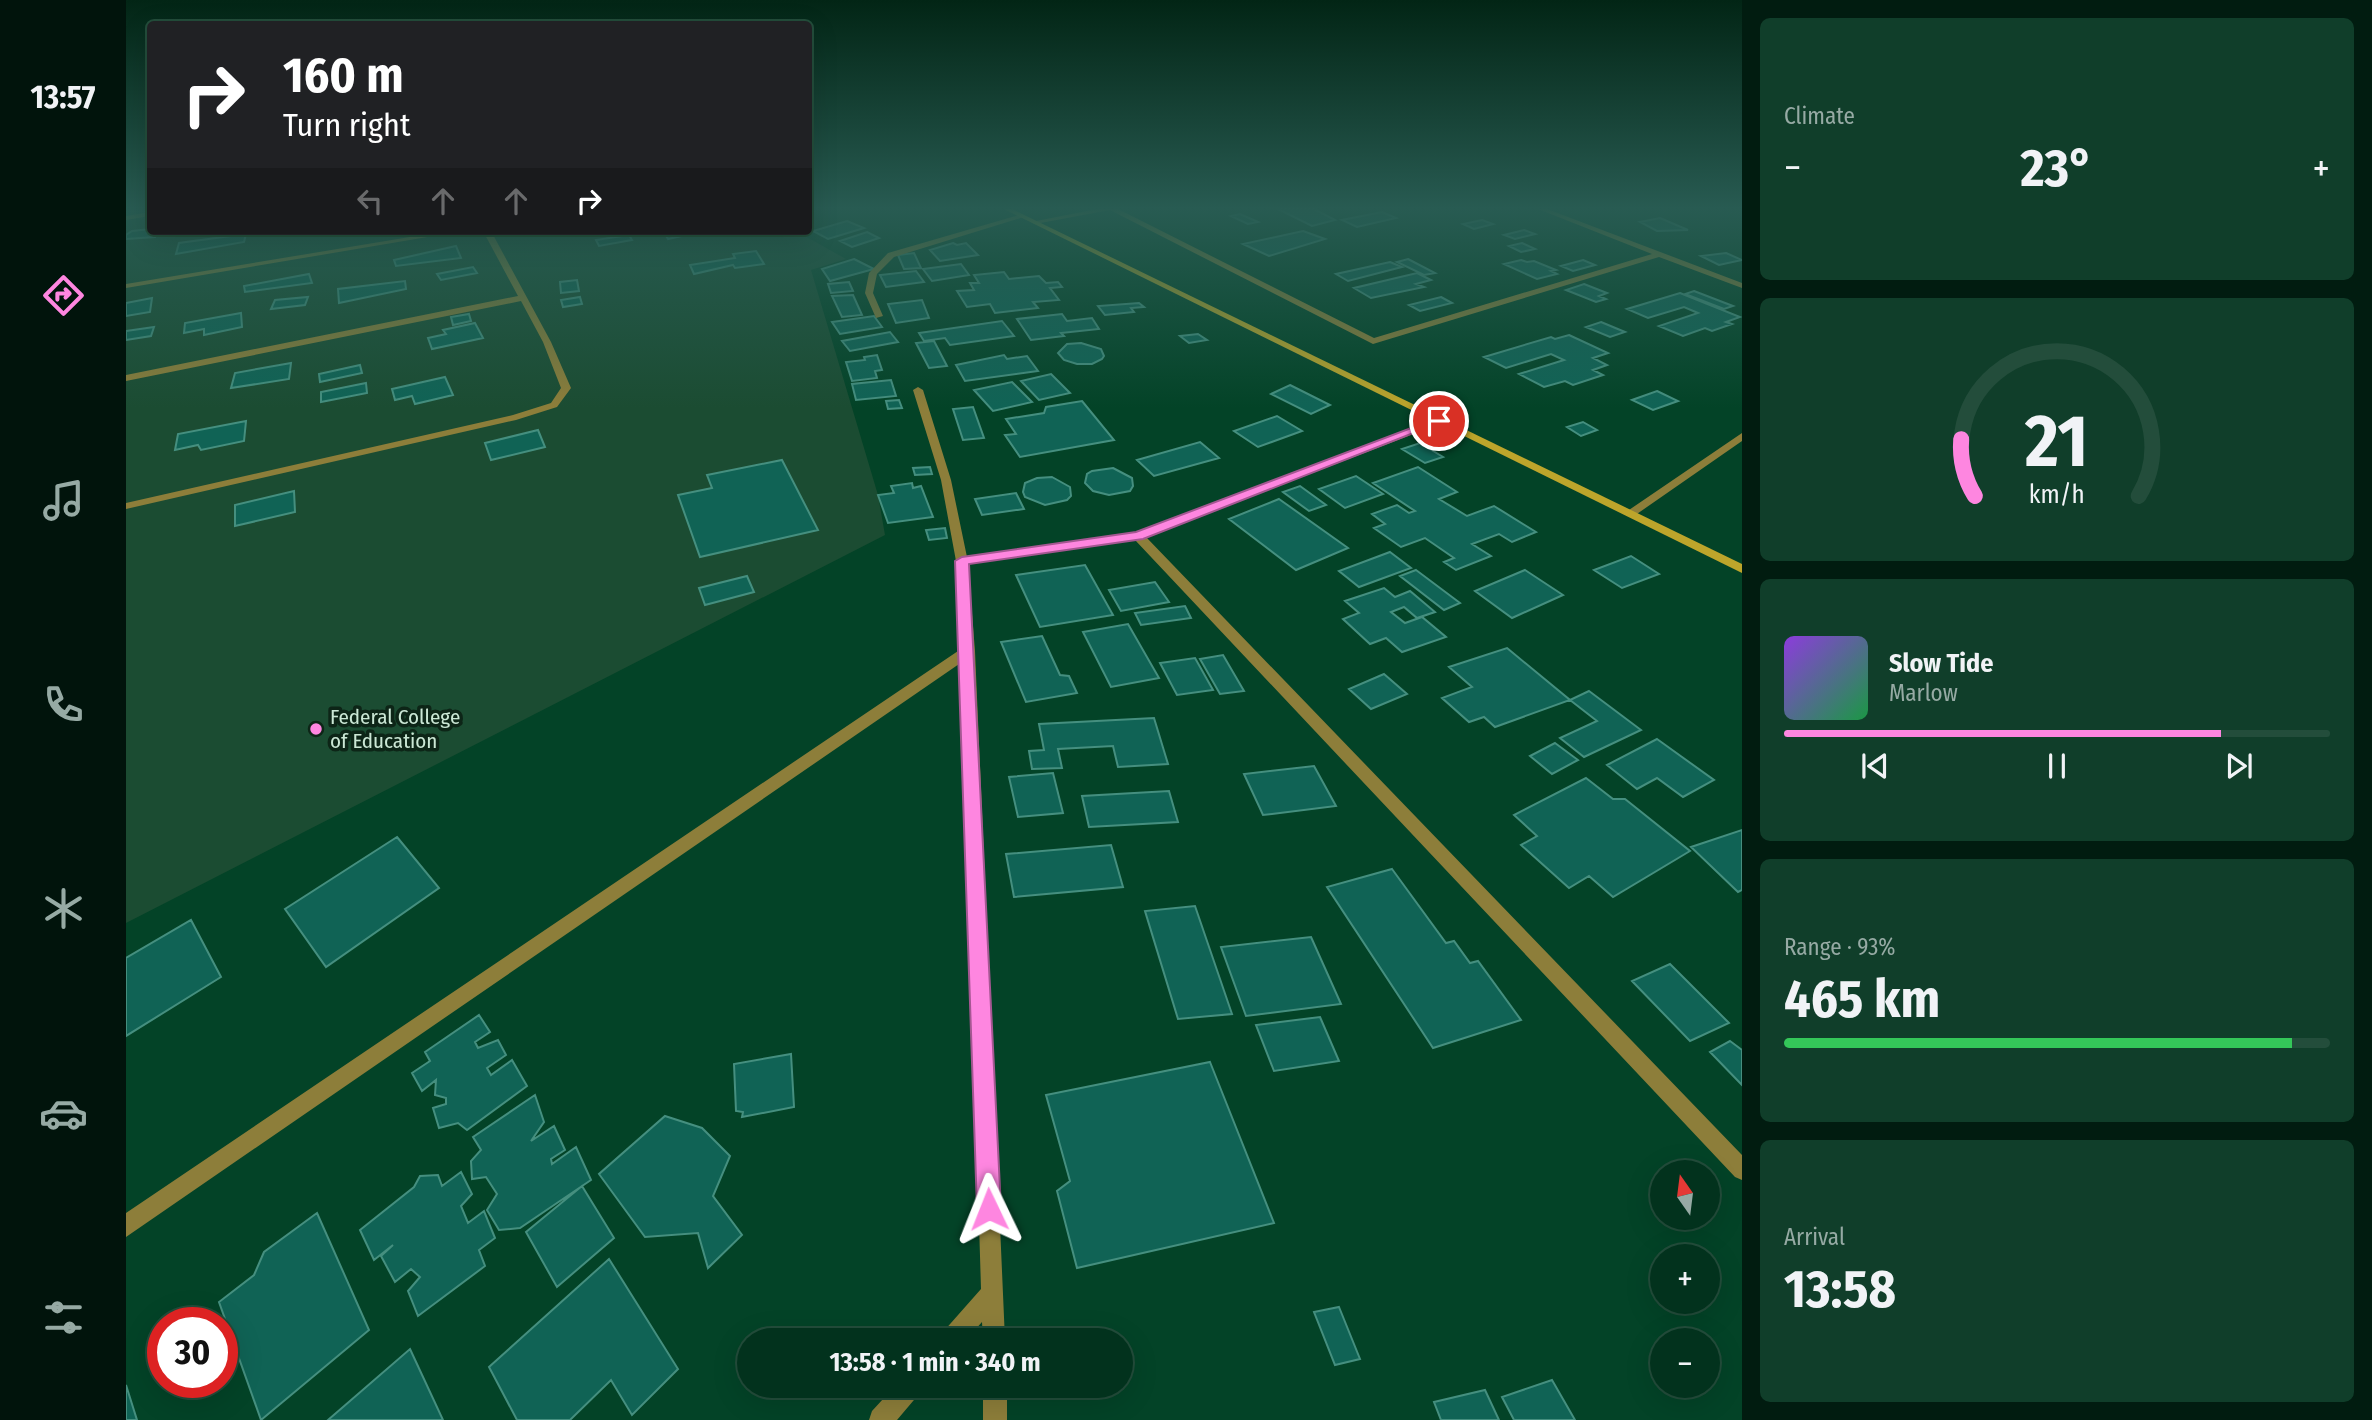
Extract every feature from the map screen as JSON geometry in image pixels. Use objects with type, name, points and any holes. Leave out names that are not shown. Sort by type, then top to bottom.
[{"type":"main road","points":[[1143,275],[1742,569]]},
{"type":"street","points":[[126,286],[191,275]]},
{"type":"street","points":[[126,506],[516,417],[554,405],[566,388],[547,342],[511,275]]},
{"type":"street","points":[[873,275],[869,293],[880,316]]},
{"type":"street","points":[[1244,275],[1373,341],[1590,275]]},
{"type":"street","points":[[1714,275],[1742,286]]},
{"type":"street","points":[[126,378],[523,298]]},
{"type":"street","points":[[918,390],[946,480],[962,561],[968,651],[993,1328]]},
{"type":"street","points":[[962,561],[1138,536],[1439,421]]},
{"type":"street","points":[[1630,514],[1742,436]]},
{"type":"street","points":[[1138,536],[1742,1170]]},
{"type":"street","points":[[126,1226],[968,651]]},
{"type":"street","points":[[961,1328],[992,1293]]},
{"type":"street","points":[[881,1420],[900,1398]]},
{"type":"street","points":[[995,1398],[995,1420]]},
{"type":"shaded area","name":"Federal College of Education","points":[[126,275],[813,275],[878,495],[885,535],[126,923]]},
{"type":"building","points":[[302,275],[309,275],[312,283],[245,292],[244,286]]},
{"type":"building","points":[[438,275],[465,275],[441,280]]},
{"type":"building","points":[[826,275],[851,275],[830,281]]},
{"type":"building","points":[[880,275],[919,275],[924,282],[886,287]]},
{"type":"building","points":[[928,275],[967,275],[932,281]]},
{"type":"building","points":[[974,275],[1006,275],[1009,279],[1039,276],[1046,283],[1058,282],[1062,287],[1050,288],[1059,300],[1033,302],[1038,308],[995,313],[990,304],[967,307],[957,291],[974,290],[970,283],[979,283]]},
{"type":"building","points":[[1338,275],[1370,275],[1348,281]]},
{"type":"building","points":[[1407,275],[1422,275],[1431,280],[1416,284],[1424,287],[1371,298],[1354,288]]},
{"type":"building","points":[[1529,275],[1552,275],[1537,279]]},
{"type":"building","points":[[577,280],[579,291],[561,293],[560,282]]},
{"type":"building","points":[[405,281],[406,289],[339,303],[338,289]]},
{"type":"building","points":[[849,282],[853,291],[831,293],[828,284]]},
{"type":"building","points":[[1584,284],[1607,293],[1599,296],[1606,299],[1596,302],[1566,290]]},
{"type":"building","points":[[1694,291],[1733,306],[1724,309],[1685,294]]},
{"type":"building","points":[[1680,293],[1740,317],[1726,322],[1732,324],[1712,331],[1705,328],[1683,336],[1659,326],[1698,313],[1684,307],[1648,318],[1627,309]]},
{"type":"building","points":[[853,295],[862,315],[842,317],[832,296]]},
{"type":"building","points":[[308,297],[305,305],[271,309],[275,300]]},
{"type":"building","points":[[580,297],[582,304],[563,307],[561,300]]},
{"type":"building","points":[[1441,297],[1452,303],[1420,311],[1409,305]]},
{"type":"building","points":[[152,298],[150,312],[126,316],[126,303]]},
{"type":"building","points":[[922,300],[929,318],[896,323],[888,304]]},
{"type":"building","points":[[1139,303],[1144,307],[1131,308],[1134,312],[1105,315],[1098,306]]},
{"type":"building","points":[[241,313],[242,327],[204,335],[204,329],[184,333],[185,323]]},
{"type":"building","points":[[469,314],[471,321],[453,325],[451,317]]},
{"type":"building","points":[[1062,314],[1067,321],[1092,318],[1099,329],[1061,333],[1064,336],[1031,340],[1017,319]]},
{"type":"building","points":[[874,316],[882,327],[840,334],[832,322]]},
{"type":"building","points":[[1002,321],[1014,336],[950,345],[945,338],[924,341],[919,333]]},
{"type":"building","points":[[1601,322],[1625,332],[1610,337],[1586,327]]},
{"type":"building","points":[[475,323],[483,338],[432,349],[428,338],[446,334],[443,330]]},
{"type":"building","points":[[154,327],[151,336],[126,340],[126,331]]},
{"type":"building","points":[[890,332],[898,342],[850,351],[842,341]]},
{"type":"building","points":[[1198,334],[1207,340],[1189,343],[1180,336]]},
{"type":"building","points":[[1569,335],[1608,353],[1593,358],[1607,365],[1593,370],[1603,375],[1573,385],[1565,381],[1544,387],[1519,374],[1564,360],[1551,354],[1506,368],[1484,357],[1551,337],[1555,339]]},
{"type":"building","points":[[934,341],[947,366],[929,368],[916,343]]},
{"type":"building","points":[[1081,343],[1101,349],[1104,356],[1092,364],[1077,364],[1064,360],[1058,353],[1067,344]]},
{"type":"building","points":[[877,355],[882,370],[875,371],[877,378],[852,381],[846,362],[865,360],[864,357]]},
{"type":"building","points":[[1004,355],[1007,359],[1027,356],[1038,371],[965,381],[956,365]]},
{"type":"building","points":[[291,363],[289,379],[231,388],[235,373]]},
{"type":"building","points":[[360,365],[362,373],[320,382],[319,374]]},
{"type":"building","points":[[1051,374],[1070,393],[1039,400],[1021,381]]},
{"type":"building","points":[[445,377],[453,395],[415,404],[412,396],[395,400],[392,389]]},
{"type":"building","points":[[891,380],[896,396],[856,400],[852,384]]},
{"type":"building","points":[[1012,382],[1032,402],[993,411],[974,390]]},
{"type":"building","points":[[366,383],[367,393],[321,402],[321,392]]},
{"type":"building","points":[[1290,385],[1330,405],[1311,414],[1271,394]]},
{"type":"building","points":[[1657,391],[1678,401],[1653,410],[1632,400]]},
{"type":"building","points":[[899,400],[902,408],[888,409],[886,401]]},
{"type":"building","points":[[1082,401],[1114,440],[1020,457],[1005,435],[1016,434],[1006,419],[1044,413],[1046,407]]},
{"type":"building","points":[[973,407],[984,438],[963,440],[953,409]]},
{"type":"building","points":[[1277,416],[1302,431],[1258,447],[1234,431]]},
{"type":"building","points":[[246,421],[244,441],[201,450],[198,445],[175,450],[178,434]]},
{"type":"building","points":[[1583,422],[1597,430],[1581,436],[1567,427]]},
{"type":"building","points":[[538,430],[545,447],[491,460],[485,443]]},
{"type":"building","points":[[1200,442],[1219,458],[1154,476],[1137,460]]},
{"type":"building","points":[[1420,443],[1443,457],[1425,463],[1402,449]]},
{"type":"building","points":[[782,460],[818,530],[700,557],[678,495],[712,488],[707,475]]},
{"type":"building","points":[[930,467],[932,474],[915,475],[913,468]]},
{"type":"building","points":[[1418,467],[1457,492],[1439,499],[1467,516],[1494,506],[1536,532],[1512,542],[1499,534],[1472,544],[1491,556],[1456,570],[1444,562],[1454,558],[1425,538],[1401,547],[1374,528],[1385,524],[1372,514],[1397,505],[1409,513],[1415,511],[1373,483]]},
{"type":"building","points":[[1113,468],[1132,478],[1133,486],[1130,491],[1109,495],[1093,491],[1085,483],[1087,474],[1092,471]]},
{"type":"building","points":[[1356,476],[1383,494],[1345,508],[1319,489]]},
{"type":"building","points":[[1052,477],[1070,487],[1071,496],[1067,500],[1045,505],[1025,497],[1025,483],[1037,478]]},
{"type":"building","points":[[912,483],[913,488],[921,486],[933,517],[888,523],[878,495],[894,493],[891,486]]},
{"type":"building","points":[[1300,486],[1326,505],[1309,511],[1283,492]]},
{"type":"building","points":[[294,491],[295,512],[235,526],[235,505]]},
{"type":"building","points":[[1016,493],[1024,509],[982,515],[975,499]]},
{"type":"building","points":[[1279,499],[1348,548],[1296,570],[1229,519]]},
{"type":"building","points":[[945,528],[947,538],[929,540],[926,530]]},
{"type":"building","points":[[1390,552],[1411,568],[1359,587],[1339,571]]},
{"type":"building","points":[[1631,556],[1659,574],[1622,588],[1594,570]]},
{"type":"building","points":[[1085,565],[1113,615],[1040,627],[1016,575]]},
{"type":"building","points":[[1416,570],[1460,603],[1444,610],[1400,576]]},
{"type":"building","points":[[1525,570],[1563,595],[1512,618],[1475,591]]},
{"type":"building","points":[[747,576],[754,592],[705,605],[699,588]]},
{"type":"building","points":[[1155,582],[1169,602],[1121,611],[1109,590]]},
{"type":"building","points":[[1384,588],[1395,597],[1410,591],[1435,612],[1417,618],[1404,607],[1391,612],[1405,623],[1422,617],[1446,637],[1402,652],[1386,638],[1370,644],[1343,619],[1359,613],[1345,601]]},
{"type":"building","points":[[1185,606],[1191,618],[1141,625],[1135,613]]},
{"type":"building","points":[[1128,624],[1159,678],[1111,687],[1083,632]]},
{"type":"building","points":[[1042,636],[1060,675],[1069,676],[1077,693],[1026,702],[1001,642]]},
{"type":"building","points":[[1507,648],[1570,700],[1495,727],[1484,717],[1469,722],[1442,698],[1472,687],[1449,667]]},
{"type":"building","points":[[1223,655],[1244,691],[1220,694],[1200,659]]},
{"type":"building","points":[[1195,658],[1213,690],[1177,695],[1160,663]]},
{"type":"building","points":[[1384,674],[1407,694],[1371,709],[1349,689]]},
{"type":"building","points":[[1589,691],[1641,730],[1584,757],[1560,738],[1597,721],[1570,700]]},
{"type":"building","points":[[1154,718],[1168,764],[1118,767],[1113,746],[1058,749],[1062,768],[1032,769],[1029,751],[1044,750],[1039,724]]},
{"type":"building","points":[[1657,739],[1714,780],[1683,797],[1657,778],[1637,789],[1607,765]]},
{"type":"building","points":[[1555,743],[1578,760],[1552,774],[1530,756]]},
{"type":"building","points":[[1314,766],[1336,806],[1263,815],[1244,774]]},
{"type":"building","points":[[1053,773],[1063,813],[1018,817],[1009,777]]},
{"type":"building","points":[[1586,778],[1613,799],[1625,799],[1690,851],[1613,897],[1589,876],[1569,888],[1521,845],[1537,836],[1514,815]]},
{"type":"building","points":[[1169,791],[1178,822],[1089,827],[1082,796]]},
{"type":"building","points":[[1742,830],[1742,890],[1738,892],[1691,847]]},
{"type":"building","points":[[397,837],[439,888],[326,967],[285,909]]},
{"type":"building","points":[[1111,845],[1123,887],[1014,897],[1006,854]]},
{"type":"building","points":[[1392,869],[1446,943],[1454,941],[1470,963],[1478,961],[1521,1020],[1433,1048],[1327,887]]},
{"type":"building","points":[[1195,906],[1232,1014],[1178,1019],[1145,911]]},
{"type":"building","points":[[191,920],[221,977],[126,1036],[126,958]]},
{"type":"building","points":[[1311,937],[1341,1004],[1246,1016],[1221,947]]},
{"type":"building","points":[[1670,964],[1729,1023],[1690,1041],[1632,981]]},
{"type":"building","points":[[479,1015],[490,1032],[475,1042],[478,1048],[498,1040],[506,1055],[487,1068],[491,1075],[512,1060],[527,1086],[467,1130],[458,1123],[439,1128],[433,1108],[446,1104],[446,1098],[435,1095],[436,1080],[422,1091],[412,1073],[430,1061],[425,1052]]},
{"type":"building","points":[[1320,1017],[1339,1061],[1274,1071],[1256,1025]]},
{"type":"building","points":[[1730,1041],[1742,1050],[1742,1085],[1710,1052]]},
{"type":"building","points":[[791,1054],[794,1107],[742,1117],[743,1112],[736,1111],[734,1064]]},
{"type":"building","points":[[1210,1062],[1274,1223],[1077,1268],[1057,1191],[1070,1181],[1046,1095]]},
{"type":"building","points":[[535,1095],[544,1122],[531,1141],[554,1126],[565,1150],[551,1159],[552,1164],[576,1147],[591,1180],[520,1228],[499,1230],[487,1210],[497,1194],[486,1177],[472,1179],[471,1161],[481,1150],[473,1137]]},
{"type":"building","points":[[665,1116],[702,1128],[730,1156],[713,1196],[742,1235],[708,1268],[698,1233],[645,1237],[599,1174]]},
{"type":"building","points":[[461,1172],[472,1194],[461,1206],[468,1223],[484,1211],[495,1238],[479,1250],[485,1266],[418,1316],[408,1291],[420,1277],[411,1269],[395,1282],[381,1256],[393,1245],[374,1260],[360,1230],[414,1187],[420,1176],[438,1175],[442,1186]]},
{"type":"building","points":[[582,1186],[614,1238],[557,1287],[526,1232]]},
{"type":"building","points":[[317,1213],[369,1330],[261,1420],[238,1355],[238,1307],[221,1307],[219,1302],[254,1275],[264,1252]]},
{"type":"building","points":[[609,1259],[678,1369],[632,1415],[611,1380],[570,1420],[517,1420],[489,1367]]},
{"type":"building","points":[[1339,1307],[1360,1359],[1335,1365],[1314,1312]]},
{"type":"building","points":[[410,1349],[443,1420],[328,1420]]},
{"type":"building","points":[[1552,1380],[1575,1420],[1514,1420],[1502,1397]]},
{"type":"building","points":[[126,1385],[137,1420],[126,1420]]},
{"type":"building","points":[[1485,1390],[1499,1420],[1441,1420],[1434,1402]]},
{"type":"place","name":"Federal College of Education","points":[[316,729]]},
{"type":"route","points":[[989,1209],[968,651],[962,561],[1138,536],[1439,421]]}]
